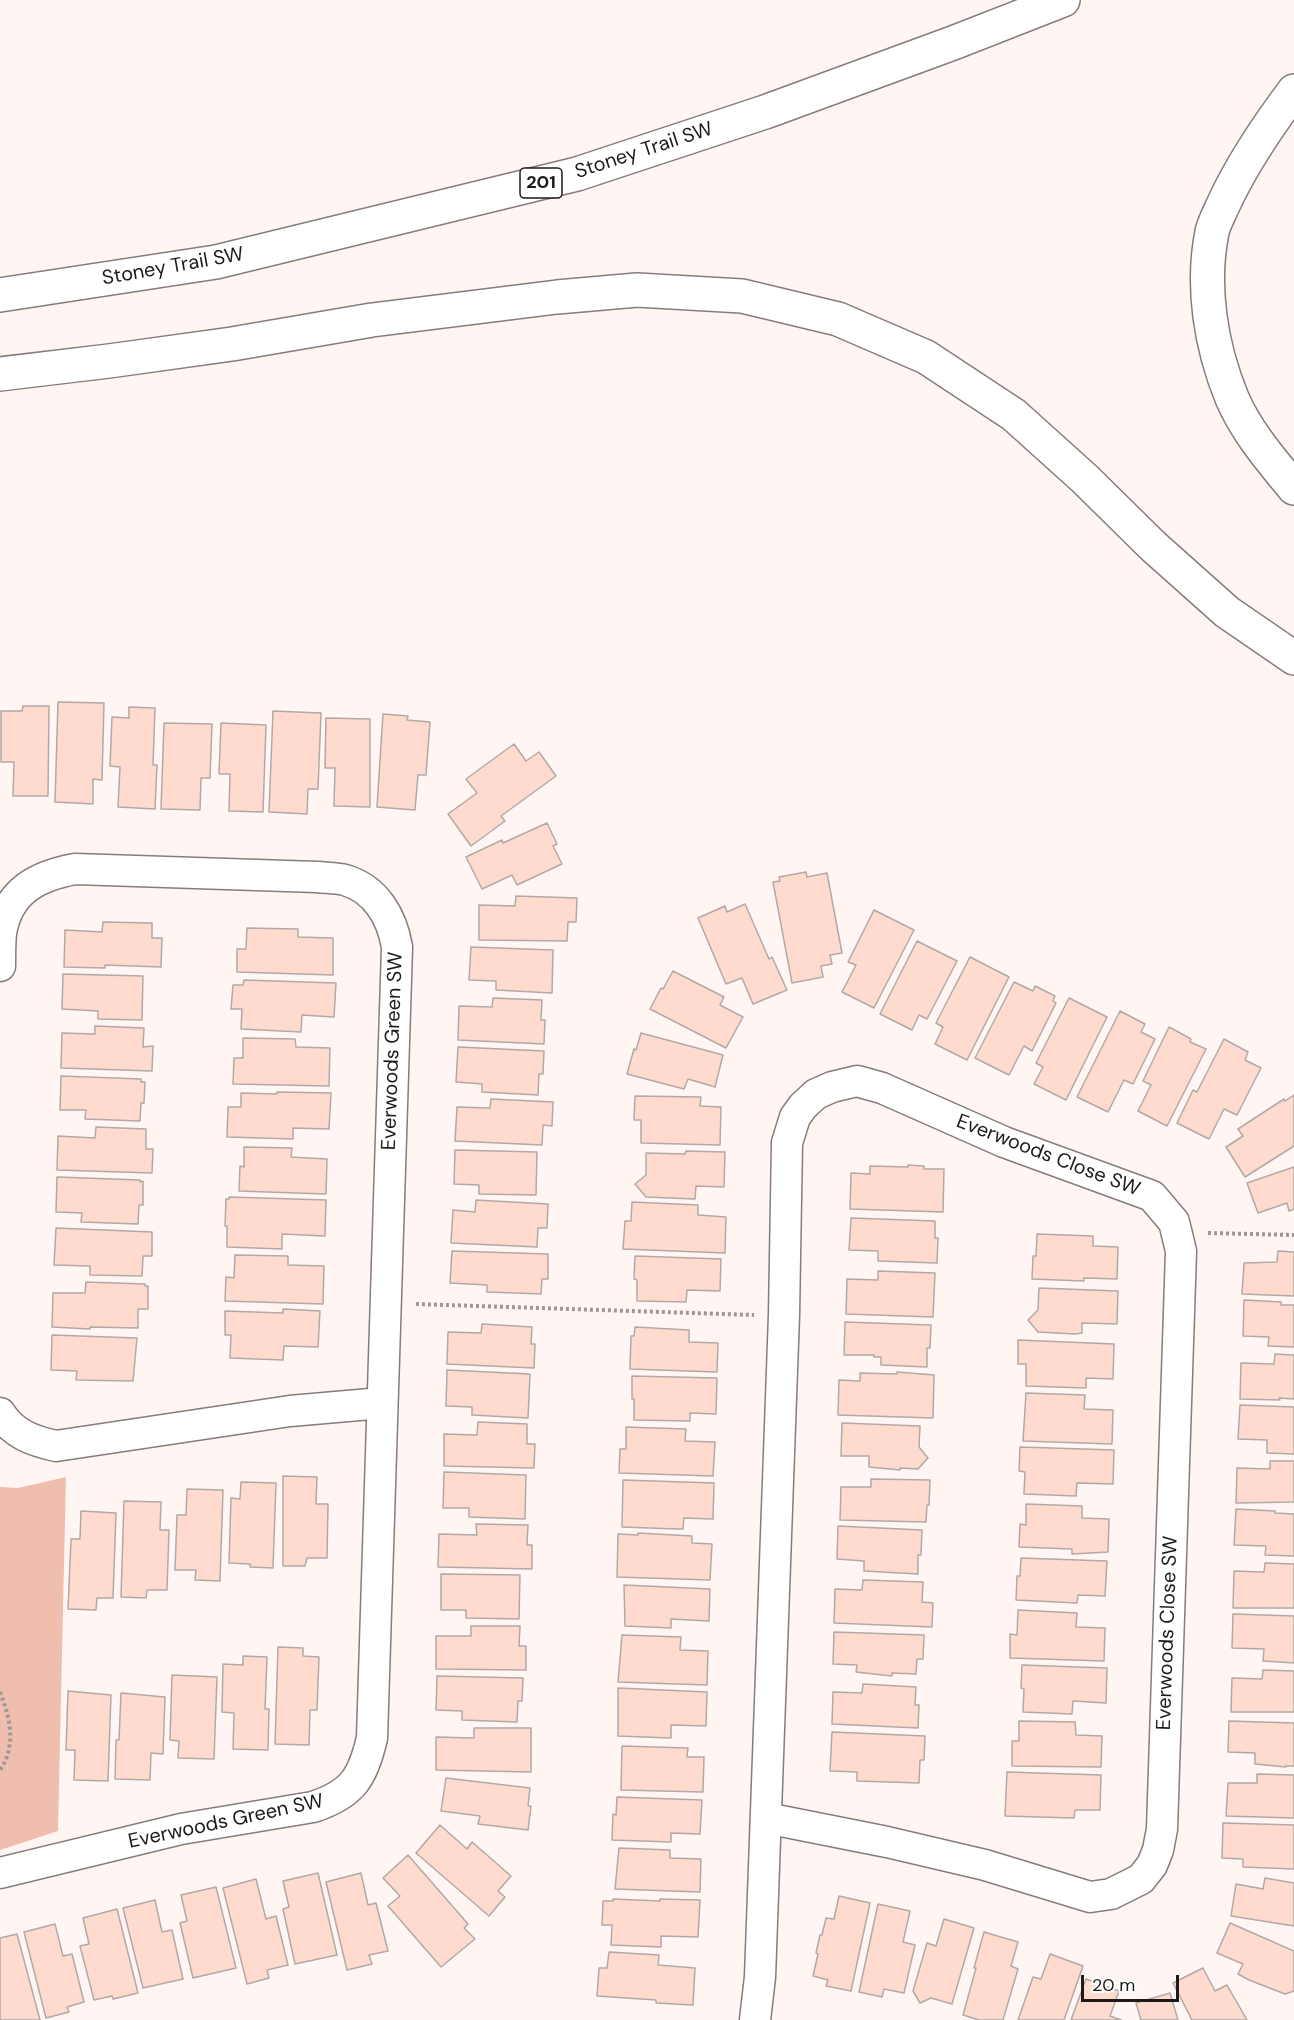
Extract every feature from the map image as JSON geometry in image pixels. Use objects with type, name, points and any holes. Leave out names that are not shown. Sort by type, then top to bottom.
[{"type":"highway","name":"Stoney Trail SW","points":[[0,295],[216,262],[578,174],[765,112],[1063,0]]},
{"type":"highway","points":[[1294,91],[1261,136],[1233,183],[1212,231],[1207,287],[1215,346],[1233,399],[1263,451],[1294,488]]},
{"type":"highway","points":[[0,374],[232,344],[372,320],[557,297],[637,290],[742,296],[838,319],[926,357],[1014,415],[1227,612],[1294,658]]},
{"type":"street","name":"Everwoods Green SW","points":[[0,966],[1,933],[11,907],[32,882],[53,873],[75,869],[346,880],[369,892],[379,903],[390,918],[397,947],[372,1738],[360,1776],[348,1790],[332,1801],[313,1807],[181,1829],[0,1873]]},
{"type":"street","name":"Everwoods Close SW","points":[[755,2020],[760,1977],[766,1818],[784,1315],[787,1143],[795,1117],[816,1094],[832,1087],[858,1081],[882,1088],[1004,1142],[1152,1196],[1168,1214],[1178,1232],[1181,1263],[1162,1829],[1152,1865],[1141,1879],[1111,1894],[1090,1896],[985,1865],[766,1818]]},
{"type":"street","points":[[0,1413],[6,1423],[20,1434],[36,1442],[56,1446],[290,1411],[382,1403]]},
{"type":"path","points":[[1178,1232],[1294,1235]]},
{"type":"path","points":[[386,1304],[784,1315]]},
{"type":"path","points":[[0,1692],[10,1719],[11,1742],[0,1770]]},
{"type":"shaded area","points":[[66,1477],[58,1831],[0,1850],[0,1487],[18,1488]]},
{"type":"building","points":[[58,702],[104,703],[102,780],[93,779],[93,804],[55,802]]},
{"type":"building","points":[[23,706],[49,706],[48,796],[13,796],[14,762],[1,762],[1,711],[22,711]]},
{"type":"building","points":[[129,707],[155,708],[153,765],[157,765],[155,809],[118,807],[120,767],[110,766],[112,717],[129,718]]},
{"type":"building","points":[[273,711],[321,713],[318,789],[308,789],[307,814],[269,812]]},
{"type":"building","points":[[383,714],[408,716],[407,720],[430,722],[426,775],[418,775],[415,810],[377,807]]},
{"type":"building","points":[[326,718],[370,719],[370,807],[334,806],[335,768],[325,768]]},
{"type":"building","points":[[164,723],[212,724],[210,778],[201,778],[200,810],[161,809]]},
{"type":"building","points":[[221,723],[266,725],[263,812],[229,811],[230,774],[219,774]]},
{"type":"building","points":[[514,744],[526,761],[539,752],[556,776],[501,816],[505,821],[471,846],[448,814],[477,793],[466,779]]},
{"type":"building","points":[[547,823],[557,844],[553,846],[562,864],[517,885],[512,875],[482,889],[466,857]]},
{"type":"building","points":[[806,872],[807,877],[827,873],[842,953],[830,955],[832,964],[821,966],[823,977],[792,983],[773,882],[780,881],[779,877]]},
{"type":"building","points":[[516,896],[577,898],[576,922],[568,922],[567,941],[479,940],[479,905],[515,906]]},
{"type":"building","points":[[745,904],[769,959],[772,957],[787,990],[753,1004],[742,978],[726,984],[698,918],[725,906],[727,912]]},
{"type":"building","points":[[874,910],[914,930],[874,1008],[842,992],[856,965],[848,962]]},
{"type":"building","points":[[103,922],[152,923],[152,938],[162,938],[161,967],[105,965],[105,968],[64,967],[65,930],[102,932]]},
{"type":"building","points":[[247,928],[298,929],[298,937],[333,938],[333,975],[237,972],[237,949],[246,949]]},
{"type":"building","points":[[917,941],[957,961],[927,1019],[919,1015],[912,1030],[880,1014]]},
{"type":"building","points":[[471,947],[553,950],[552,993],[496,990],[496,981],[469,980]]},
{"type":"building","points":[[970,957],[1009,977],[967,1060],[935,1044],[943,1027],[936,1023]]},
{"type":"building","points":[[673,971],[724,997],[720,1005],[743,1017],[726,1048],[650,1009]]},
{"type":"building","points":[[63,974],[143,976],[142,1020],[98,1019],[98,1011],[62,1009]]},
{"type":"building","points":[[244,980],[336,983],[334,1017],[302,1015],[301,1032],[241,1029],[242,1009],[231,1009],[233,985],[243,985]]},
{"type":"building","points":[[1014,982],[1033,991],[1035,986],[1055,996],[1053,1001],[1056,1003],[1032,1051],[1024,1046],[1009,1075],[975,1058]]},
{"type":"building","points":[[493,998],[542,1000],[541,1020],[545,1020],[544,1044],[458,1040],[459,1006],[492,1007]]},
{"type":"building","points":[[1069,998],[1107,1017],[1066,1100],[1034,1084],[1043,1067],[1036,1063]]},
{"type":"building","points":[[1120,1011],[1145,1024],[1141,1032],[1155,1039],[1133,1084],[1124,1080],[1108,1112],[1077,1097]]},
{"type":"building","points":[[95,1026],[144,1028],[143,1047],[153,1046],[152,1071],[61,1068],[62,1033],[95,1034]]},
{"type":"building","points":[[1169,1027],[1191,1039],[1190,1042],[1206,1049],[1167,1126],[1138,1111],[1151,1085],[1143,1081]]},
{"type":"building","points":[[641,1033],[723,1055],[715,1087],[688,1079],[684,1089],[627,1074]]},
{"type":"building","points":[[243,1038],[295,1039],[296,1047],[330,1048],[329,1086],[233,1084],[234,1058],[243,1058]]},
{"type":"building","points":[[1224,1039],[1248,1052],[1245,1060],[1261,1068],[1237,1115],[1224,1109],[1209,1139],[1177,1123],[1193,1090],[1197,1092]]},
{"type":"building","points":[[458,1047],[544,1051],[543,1074],[539,1074],[538,1095],[482,1092],[482,1084],[456,1082]]},
{"type":"building","points":[[61,1076],[141,1079],[141,1082],[145,1082],[140,1121],[85,1119],[86,1110],[60,1110]]},
{"type":"building","points":[[277,1092],[331,1093],[329,1129],[293,1128],[293,1139],[227,1137],[228,1107],[241,1107],[241,1093],[277,1094]]},
{"type":"building","points":[[1294,1095],[1294,1146],[1245,1177],[1226,1147],[1243,1136],[1238,1129]]},
{"type":"building","points":[[635,1096],[701,1097],[700,1106],[721,1107],[720,1145],[641,1143],[641,1120],[634,1120]]},
{"type":"building","points":[[491,1099],[553,1102],[552,1126],[543,1125],[542,1145],[455,1141],[457,1107],[490,1108]]},
{"type":"building","points":[[96,1127],[146,1129],[146,1149],[153,1149],[152,1173],[57,1170],[58,1136],[95,1138]]},
{"type":"building","points":[[244,1147],[292,1148],[291,1157],[327,1159],[326,1194],[239,1191],[240,1166],[244,1167]]},
{"type":"building","points":[[455,1150],[537,1152],[536,1195],[479,1194],[479,1185],[454,1184]]},
{"type":"building","points":[[686,1151],[725,1152],[724,1187],[696,1186],[695,1199],[646,1197],[635,1184],[646,1175],[646,1153],[685,1154]]},
{"type":"building","points":[[908,1165],[924,1166],[924,1169],[944,1169],[943,1212],[850,1209],[851,1173],[870,1174],[870,1166],[908,1167]]},
{"type":"building","points":[[1294,1167],[1294,1209],[1289,1211],[1287,1203],[1258,1213],[1247,1183]]},
{"type":"building","points":[[57,1177],[143,1181],[143,1205],[139,1205],[138,1224],[81,1222],[82,1213],[56,1212]]},
{"type":"building","points":[[229,1197],[326,1200],[325,1236],[282,1234],[282,1249],[227,1247],[226,1199]]},
{"type":"building","points":[[476,1200],[548,1204],[547,1228],[538,1228],[537,1247],[451,1243],[453,1210],[475,1212]]},
{"type":"building","points":[[632,1202],[698,1205],[698,1215],[726,1217],[725,1253],[623,1249],[625,1221],[631,1221]]},
{"type":"building","points":[[851,1218],[935,1221],[935,1238],[938,1238],[937,1263],[878,1261],[878,1251],[849,1250]]},
{"type":"building","points":[[56,1228],[152,1232],[152,1256],[143,1256],[142,1276],[90,1275],[90,1266],[54,1265]]},
{"type":"building","points":[[1037,1234],[1093,1236],[1093,1246],[1118,1247],[1117,1279],[1084,1278],[1084,1281],[1032,1279]]},
{"type":"building","points":[[452,1251],[548,1254],[548,1279],[542,1279],[541,1294],[487,1292],[487,1285],[450,1283]]},
{"type":"building","points":[[1278,1251],[1294,1252],[1294,1296],[1242,1294],[1244,1263],[1277,1262]]},
{"type":"building","points":[[235,1255],[288,1256],[288,1265],[324,1266],[323,1304],[225,1301],[226,1277],[234,1278]]},
{"type":"building","points":[[635,1256],[721,1259],[720,1291],[687,1290],[686,1302],[637,1301],[637,1280],[634,1279]]},
{"type":"building","points":[[878,1271],[935,1273],[933,1317],[846,1314],[847,1279],[878,1280]]},
{"type":"building","points":[[86,1282],[145,1284],[148,1286],[148,1309],[138,1309],[138,1328],[52,1327],[53,1293],[85,1293]]},
{"type":"building","points":[[1039,1288],[1118,1291],[1117,1324],[1082,1323],[1082,1333],[1075,1334],[1038,1332],[1028,1320],[1038,1310]]},
{"type":"building","points":[[1244,1300],[1294,1305],[1294,1347],[1268,1346],[1269,1337],[1243,1336]]},
{"type":"building","points":[[283,1309],[320,1311],[318,1347],[284,1346],[283,1360],[230,1358],[231,1335],[225,1335],[225,1311],[283,1313]]},
{"type":"building","points":[[845,1322],[931,1325],[930,1348],[927,1348],[927,1367],[881,1365],[881,1357],[874,1357],[874,1355],[844,1355]]},
{"type":"building","points":[[482,1324],[532,1327],[531,1344],[535,1344],[534,1368],[447,1364],[448,1332],[481,1333]]},
{"type":"building","points":[[635,1327],[689,1330],[689,1342],[718,1343],[717,1372],[630,1369],[631,1336],[634,1336]]},
{"type":"building","points":[[52,1335],[137,1338],[133,1381],[76,1380],[77,1371],[51,1370]]},
{"type":"building","points":[[1018,1340],[1114,1344],[1113,1379],[1086,1378],[1086,1388],[1026,1386],[1026,1364],[1018,1364]]},
{"type":"building","points":[[1275,1354],[1294,1355],[1294,1399],[1240,1399],[1241,1363],[1274,1364]]},
{"type":"building","points":[[447,1370],[530,1374],[528,1418],[472,1415],[472,1407],[446,1406]]},
{"type":"building","points":[[897,1372],[934,1375],[933,1418],[838,1415],[839,1380],[860,1381],[860,1373],[897,1374]]},
{"type":"building","points":[[632,1376],[717,1378],[716,1414],[690,1413],[690,1421],[634,1420]]},
{"type":"building","points":[[1026,1393],[1085,1395],[1084,1409],[1113,1410],[1112,1444],[1023,1441]]},
{"type":"building","points":[[1240,1405],[1294,1407],[1294,1454],[1267,1453],[1267,1440],[1238,1439]]},
{"type":"building","points":[[478,1422],[527,1424],[527,1444],[535,1444],[534,1468],[444,1466],[444,1434],[477,1435]]},
{"type":"building","points":[[842,1423],[920,1426],[919,1447],[928,1458],[918,1469],[900,1468],[900,1470],[869,1467],[869,1456],[841,1456]]},
{"type":"building","points":[[626,1427],[686,1429],[685,1441],[715,1442],[713,1476],[619,1473],[620,1449],[626,1449]]},
{"type":"building","points":[[1020,1447],[1114,1450],[1113,1484],[1077,1483],[1076,1496],[1024,1494],[1025,1472],[1019,1471]]},
{"type":"building","points":[[1270,1461],[1294,1461],[1294,1502],[1236,1503],[1237,1468],[1270,1469]]},
{"type":"building","points":[[444,1472],[526,1475],[525,1519],[469,1517],[469,1508],[443,1508]]},
{"type":"building","points":[[283,1476],[317,1477],[316,1504],[328,1504],[327,1558],[307,1558],[305,1566],[283,1566]]},
{"type":"building","points":[[871,1479],[930,1480],[926,1522],[840,1520],[841,1487],[871,1487]]},
{"type":"building","points":[[623,1480],[714,1483],[713,1519],[684,1518],[683,1529],[622,1527]]},
{"type":"building","points":[[241,1482],[276,1483],[273,1568],[229,1563],[231,1498],[240,1499]]},
{"type":"building","points":[[187,1489],[223,1490],[220,1581],[195,1580],[196,1570],[175,1570],[177,1515],[186,1515]]},
{"type":"building","points":[[124,1501],[161,1502],[160,1530],[169,1530],[167,1590],[147,1590],[146,1598],[121,1597]]},
{"type":"building","points":[[1026,1504],[1082,1506],[1082,1518],[1109,1519],[1108,1552],[1072,1554],[1072,1549],[1019,1547],[1020,1524],[1026,1525]]},
{"type":"building","points":[[1236,1509],[1294,1514],[1294,1556],[1265,1555],[1266,1546],[1234,1545]]},
{"type":"building","points":[[81,1511],[116,1513],[113,1598],[97,1598],[96,1610],[68,1609],[71,1539],[80,1539]]},
{"type":"building","points":[[476,1524],[528,1525],[527,1545],[532,1545],[532,1569],[438,1567],[439,1534],[477,1535]]},
{"type":"building","points":[[838,1526],[922,1530],[918,1574],[864,1571],[864,1561],[837,1559]]},
{"type":"building","points":[[638,1533],[692,1536],[692,1543],[712,1544],[710,1580],[617,1577],[618,1534],[638,1535]]},
{"type":"building","points":[[1021,1558],[1107,1561],[1105,1596],[1078,1595],[1077,1603],[1016,1600],[1017,1576],[1020,1576]]},
{"type":"building","points":[[1265,1563],[1294,1564],[1294,1608],[1233,1608],[1234,1571],[1264,1572]]},
{"type":"building","points":[[441,1574],[520,1575],[519,1619],[466,1618],[466,1610],[441,1610]]},
{"type":"building","points":[[863,1580],[923,1582],[922,1602],[933,1603],[932,1627],[834,1623],[835,1589],[862,1590]]},
{"type":"building","points":[[624,1585],[710,1589],[709,1621],[671,1619],[671,1628],[625,1626]]},
{"type":"building","points":[[1018,1610],[1077,1613],[1076,1627],[1105,1628],[1104,1661],[1010,1658],[1010,1634],[1017,1635]]},
{"type":"building","points":[[1233,1614],[1294,1616],[1294,1663],[1263,1661],[1264,1649],[1232,1648]]},
{"type":"building","points":[[471,1626],[520,1626],[519,1646],[526,1646],[526,1670],[436,1669],[436,1636],[471,1636]]},
{"type":"building","points":[[834,1632],[924,1635],[923,1659],[917,1659],[916,1674],[892,1673],[892,1676],[856,1672],[857,1665],[833,1664]]},
{"type":"building","points":[[622,1635],[681,1637],[680,1650],[708,1651],[707,1685],[618,1682]]},
{"type":"building","points":[[278,1647],[303,1648],[303,1656],[319,1657],[317,1710],[310,1710],[309,1745],[275,1744]]},
{"type":"building","points":[[243,1656],[267,1657],[265,1709],[269,1709],[268,1750],[233,1749],[234,1713],[222,1712],[223,1664],[243,1665]]},
{"type":"building","points":[[1022,1665],[1107,1668],[1106,1703],[1073,1701],[1072,1714],[1023,1712]]},
{"type":"building","points":[[1263,1670],[1294,1671],[1294,1712],[1231,1712],[1232,1678],[1262,1679]]},
{"type":"building","points":[[172,1675],[217,1677],[214,1759],[178,1758],[179,1741],[170,1740]]},
{"type":"building","points":[[437,1676],[523,1678],[522,1701],[518,1701],[517,1722],[462,1720],[462,1711],[436,1710]]},
{"type":"building","points":[[863,1684],[916,1687],[915,1705],[919,1705],[918,1728],[832,1724],[833,1692],[862,1693]]},
{"type":"building","points":[[618,1688],[707,1692],[706,1726],[671,1725],[671,1738],[618,1736]]},
{"type":"building","points":[[68,1691],[111,1695],[108,1781],[74,1780],[75,1750],[66,1750]]},
{"type":"building","points":[[121,1693],[165,1697],[163,1754],[151,1753],[150,1780],[115,1779]]},
{"type":"building","points":[[1019,1721],[1075,1722],[1076,1735],[1102,1736],[1101,1767],[1012,1766],[1012,1741],[1019,1741]]},
{"type":"building","points":[[1229,1721],[1294,1723],[1294,1766],[1255,1764],[1255,1753],[1228,1752]]},
{"type":"building","points":[[474,1728],[531,1728],[531,1772],[436,1770],[436,1737],[474,1738]]},
{"type":"building","points":[[832,1732],[925,1736],[924,1760],[920,1760],[919,1783],[857,1781],[857,1772],[830,1771]]},
{"type":"building","points":[[622,1746],[688,1748],[687,1757],[704,1757],[703,1792],[621,1790]]},
{"type":"building","points":[[1007,1772],[1101,1775],[1100,1810],[1075,1810],[1074,1818],[1005,1816]]},
{"type":"building","points":[[1257,1774],[1294,1775],[1294,1818],[1226,1816],[1228,1783],[1257,1783]]},
{"type":"building","points":[[446,1778],[530,1788],[528,1806],[531,1806],[528,1830],[478,1824],[480,1816],[441,1811]]},
{"type":"building","points":[[617,1797],[702,1800],[700,1834],[671,1833],[671,1842],[612,1840],[613,1814],[616,1815]]},
{"type":"building","points":[[1223,1823],[1294,1825],[1294,1869],[1243,1867],[1243,1859],[1222,1858]]},
{"type":"building","points":[[440,1825],[467,1849],[472,1842],[511,1876],[498,1891],[505,1897],[489,1916],[416,1853]]},
{"type":"building","points":[[619,1848],[670,1850],[670,1858],[701,1859],[700,1892],[615,1889]]},
{"type":"building","points":[[408,1855],[468,1924],[464,1928],[475,1939],[441,1967],[388,1906],[400,1896],[383,1878]]},
{"type":"building","points":[[318,1873],[337,1955],[295,1964],[283,1909],[289,1907],[283,1881]]},
{"type":"building","points":[[361,1873],[368,1905],[376,1903],[388,1951],[369,1955],[372,1964],[347,1970],[326,1882]]},
{"type":"building","points":[[1265,1878],[1294,1883],[1294,1926],[1231,1916],[1236,1884],[1263,1889]]},
{"type":"building","points":[[256,1879],[266,1919],[276,1916],[288,1965],[267,1970],[269,1978],[247,1984],[223,1888]]},
{"type":"building","points":[[216,1887],[236,1968],[193,1978],[180,1923],[187,1921],[181,1895]]},
{"type":"building","points":[[839,1896],[870,1903],[851,1991],[826,1986],[828,1980],[813,1976],[820,1935],[822,1935],[826,1918],[834,1919]]},
{"type":"building","points":[[613,1899],[700,1900],[698,1937],[661,1936],[661,1947],[611,1945],[612,1925],[602,1925],[603,1901],[613,1901]]},
{"type":"building","points":[[155,1900],[162,1932],[172,1930],[183,1979],[143,1988],[123,1908]]},
{"type":"building","points":[[878,1904],[910,1911],[903,1942],[915,1945],[904,1993],[884,1989],[882,1997],[859,1992]]},
{"type":"building","points":[[117,1909],[138,1993],[113,1999],[112,1996],[94,2000],[80,1946],[89,1944],[83,1918]]},
{"type":"building","points":[[944,1919],[974,1928],[952,2004],[931,1998],[920,2003],[913,1991],[927,1943],[936,1946]]},
{"type":"building","points":[[1230,1923],[1294,1951],[1294,1991],[1285,1994],[1249,1980],[1238,1974],[1243,1964],[1217,1953]]},
{"type":"building","points":[[55,1924],[63,1956],[72,1954],[84,2002],[67,2007],[69,2012],[46,2018],[24,1932]]},
{"type":"building","points":[[984,1932],[1018,1942],[1011,1966],[1018,1969],[1003,2020],[979,2020],[963,2015]]},
{"type":"building","points":[[17,1934],[40,2020],[0,2020],[0,1938]]},
{"type":"building","points":[[609,1952],[659,1955],[658,1965],[695,1968],[693,2005],[597,1996],[599,1968],[607,1968]]},
{"type":"building","points":[[1050,1954],[1083,1966],[1064,2020],[1018,2020],[1033,1977],[1041,1979]]},
{"type":"building","points":[[1203,1968],[1215,1991],[1227,1985],[1247,2020],[1192,2020],[1173,1983]]},
{"type":"building","points":[[1086,1979],[1119,1991],[1110,2016],[1121,2020],[1071,2020]]},
{"type":"building","points":[[1170,1993],[1178,2020],[1141,2020],[1136,2003]]}]
